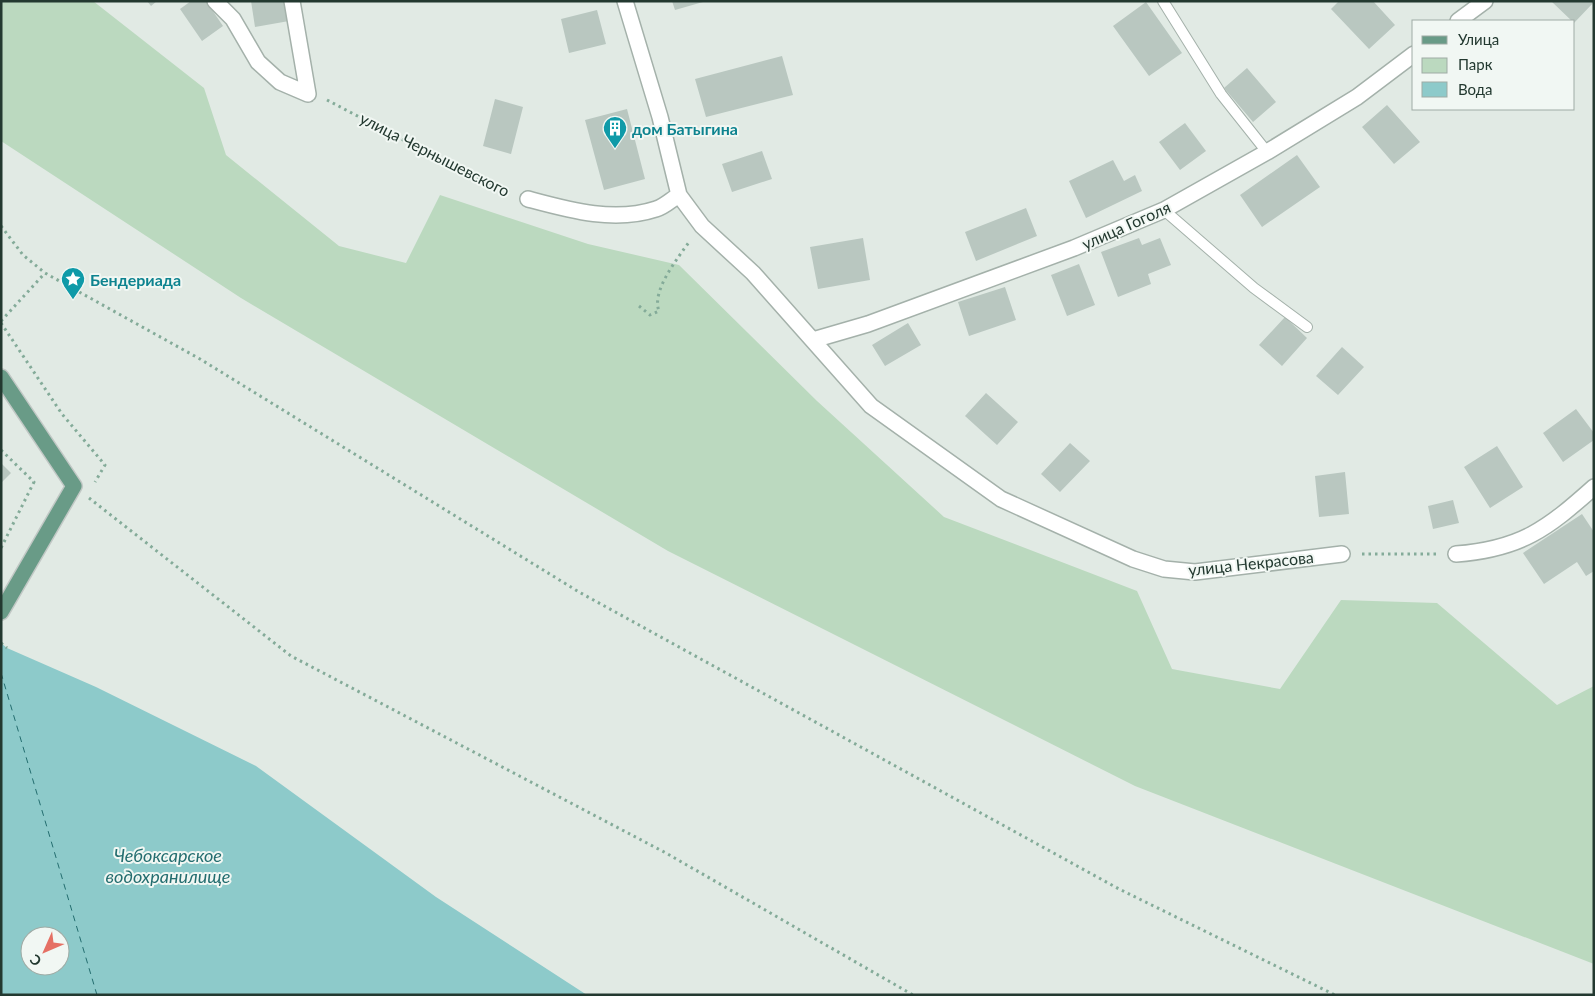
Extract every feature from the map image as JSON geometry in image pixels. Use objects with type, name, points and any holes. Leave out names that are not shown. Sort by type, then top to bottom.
[{"type":"main road","points":[[1,377],[74,486],[1,612]]},
{"type":"street","points":[[215,1],[233,19],[258,62],[280,82],[308,94]]},
{"type":"street","points":[[292,1],[308,94]]},
{"type":"street","points":[[625,1],[660,117],[679,195],[702,226],[753,273],[812,340]]},
{"type":"street","points":[[1459,20],[1485,1]]},
{"type":"street","name":"улица Гоголя","points":[[812,340],[868,324],[1066,251],[1164,210],[1267,152],[1357,97],[1412,56]]},
{"type":"street","name":"улица Чернышевского","points":[[528,199],[582,213],[626,214],[658,209],[679,195]]},
{"type":"street","name":"улица Некрасова","points":[[812,340],[871,406],[1001,499],[1133,559],[1164,569],[1195,572],[1342,554]]},
{"type":"street","points":[[1456,554],[1502,547],[1532,536],[1561,516],[1594,486]]},
{"type":"lane","points":[[1163,1],[1221,94],[1267,152]]},
{"type":"lane","points":[[1164,210],[1254,288],[1307,327]]},
{"type":"path","name":"улица Чернышевского","points":[[308,94],[331,101],[499,189],[528,199]]},
{"type":"path","points":[[1,226],[23,254],[45,273],[200,359],[578,592],[1119,889],[1335,995]]},
{"type":"path","points":[[639,306],[650,315],[659,311],[657,305],[666,276],[690,240]]},
{"type":"path","points":[[1,321],[45,273]]},
{"type":"path","points":[[1,450],[34,482],[1,548]]},
{"type":"path","points":[[74,486],[291,656],[666,853],[913,995]]},
{"type":"path","points":[[1342,554],[1456,554]]},
{"type":"path","points":[[1,644],[7,648]]},
{"type":"green space","points":[[1,1],[93,1],[204,88],[226,155],[339,246],[406,263],[440,195],[588,244],[679,265],[817,401],[944,517],[1137,591],[1172,669],[1280,689],[1341,600],[1437,603],[1557,705],[1594,686],[1594,964],[1135,786],[668,551],[241,298],[1,141]]},
{"type":"water","name":"Чебоксарское водохранилище","points":[[1,643],[7,648],[96,687],[256,766],[436,897],[587,995],[1,995]]},
{"type":"building","points":[[147,1],[157,1],[151,6]]},
{"type":"building","points":[[191,1],[206,1],[223,26],[202,41],[180,9]]},
{"type":"building","points":[[251,1],[285,1],[289,21],[255,27]]},
{"type":"building","points":[[672,1],[703,1],[703,2],[675,10]]},
{"type":"building","points":[[1339,1],[1373,1],[1395,25],[1369,49],[1331,9]]},
{"type":"building","points":[[1551,1],[1594,1],[1575,22],[1575,20],[1571,20]]},
{"type":"building","points":[[1146,2],[1182,53],[1149,76],[1113,26]]},
{"type":"building","points":[[597,10],[606,44],[569,53],[561,19]]},
{"type":"building","points":[[782,56],[793,95],[706,117],[695,79]]},
{"type":"building","points":[[1247,68],[1276,102],[1253,122],[1224,88]]},
{"type":"building","points":[[495,99],[523,107],[511,154],[483,146]]},
{"type":"building","points":[[1387,105],[1420,142],[1394,164],[1362,127]]},
{"type":"building","name":"дом Батыгина","points":[[627,109],[645,179],[604,190],[585,120]]},
{"type":"building","points":[[1185,123],[1206,151],[1180,170],[1159,142]]},
{"type":"building","points":[[762,151],[772,179],[732,192],[722,164]]},
{"type":"building","points":[[1297,155],[1320,187],[1262,227],[1240,195]]},
{"type":"building","points":[[1113,160],[1124,181],[1135,175],[1142,191],[1086,218],[1069,181]]},
{"type":"building","points":[[1026,208],[1037,236],[976,261],[965,232]]},
{"type":"building","points":[[863,238],[870,280],[818,289],[810,247]]},
{"type":"building","points":[[1139,238],[1142,245],[1160,238],[1171,265],[1148,274],[1151,284],[1118,297],[1101,252]]},
{"type":"building","points":[[1079,264],[1095,305],[1067,316],[1051,275]]},
{"type":"building","points":[[1005,287],[1016,320],[969,336],[958,302]]},
{"type":"building","points":[[1285,317],[1307,338],[1282,366],[1259,345]]},
{"type":"building","points":[[908,323],[921,345],[885,366],[872,345]]},
{"type":"building","points":[[1342,347],[1364,367],[1338,395],[1316,376]]},
{"type":"building","points":[[986,393],[1018,422],[997,445],[965,416]]},
{"type":"building","points":[[1576,409],[1594,433],[1594,440],[1563,462],[1543,433]]},
{"type":"building","points":[[1070,443],[1090,461],[1060,492],[1041,474]]},
{"type":"building","points":[[1497,446],[1523,487],[1490,508],[1464,467]]},
{"type":"building","points":[[1,463],[11,473],[1,483]]},
{"type":"building","points":[[1345,472],[1349,514],[1319,517],[1315,476]]},
{"type":"building","points":[[1453,500],[1459,523],[1433,529],[1428,506]]},
{"type":"building","points":[[1582,514],[1594,532],[1594,571],[1586,576],[1577,562],[1544,584],[1523,553]]},
{"type":"ferry route","points":[[1,673],[97,995]]},
{"type":"place","name":"дом Батыгина","points":[[615,149]]},
{"type":"place","name":"Бендериада","points":[[73,300]]}]
